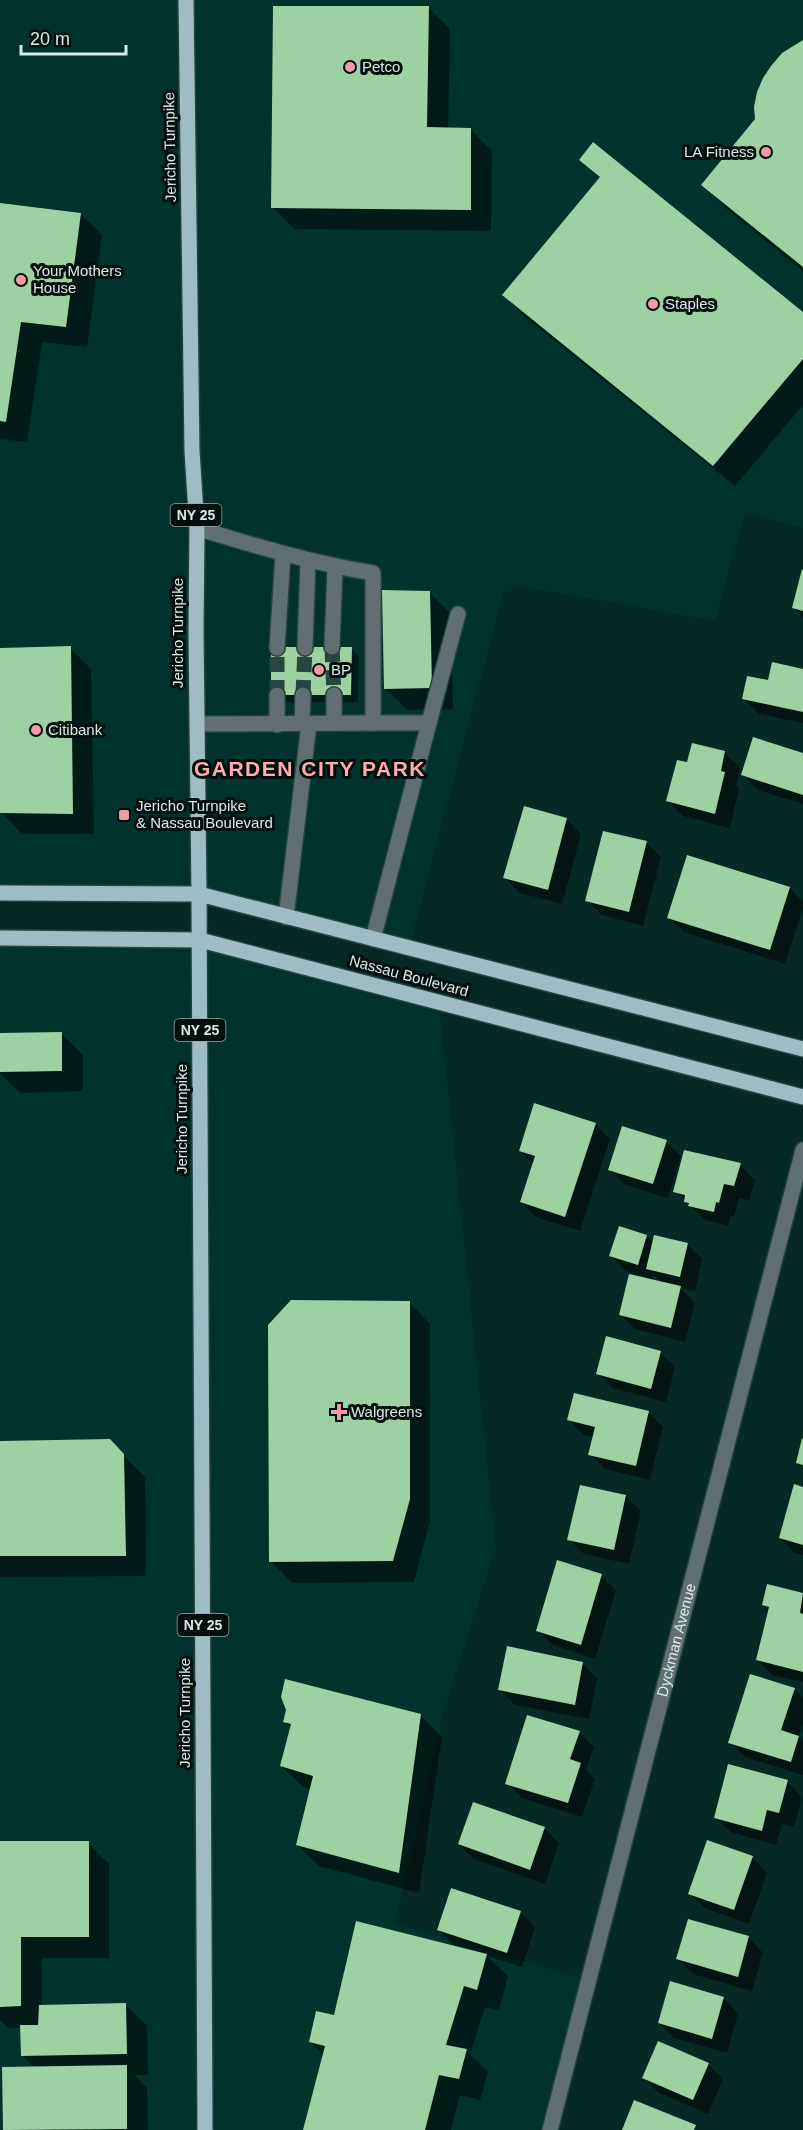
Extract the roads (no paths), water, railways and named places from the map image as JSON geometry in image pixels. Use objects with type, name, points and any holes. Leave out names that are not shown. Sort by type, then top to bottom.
[{"type":"main road","name":"Jericho Turnpike","points":[[186,0],[192,451],[197,528],[205,2130]]},
{"type":"main road","name":"Nassau Boulevard","points":[[0,893],[200,894],[803,1049]]},
{"type":"main road","name":"Nassau Boulevard","points":[[0,938],[200,940],[803,1097]]},
{"type":"street","points":[[197,528],[283,554],[335,567],[373,573],[374,723]]},
{"type":"street","points":[[277,648],[283,554]]},
{"type":"street","points":[[305,648],[308,560]]},
{"type":"street","points":[[332,647],[335,567]]},
{"type":"street","points":[[373,939],[458,614]]},
{"type":"street","points":[[277,695],[277,725]]},
{"type":"street","points":[[286,917],[306,724],[303,695]]},
{"type":"street","points":[[334,695],[334,723]]},
{"type":"street","points":[[197,724],[429,723]]},
{"type":"street","name":"Dyckman Avenue","points":[[550,2130],[803,1150]]},
{"type":"tunnel","points":[[332,647],[334,695]]},
{"type":"tunnel","points":[[277,648],[277,695]]},
{"type":"tunnel","points":[[303,695],[305,648]]},
{"type":"place","name":"Petco","points":[[350,67]]},
{"type":"place","name":"LA Fitness","points":[[766,152]]},
{"type":"place","name":"Your Mothers House","points":[[21,280]]},
{"type":"place","name":"Staples","points":[[653,304]]},
{"type":"place","name":"BP","points":[[319,670]]},
{"type":"place","name":"Citibank","points":[[36,730]]},
{"type":"place","name":"Jericho Turnpike & Nassau Boulevard","points":[[124,815]]},
{"type":"place","name":"Walgreens","points":[[339,1412]]},
{"type":"district","name":"GARDEN CITY PARK","points":[[310,769]]}]
